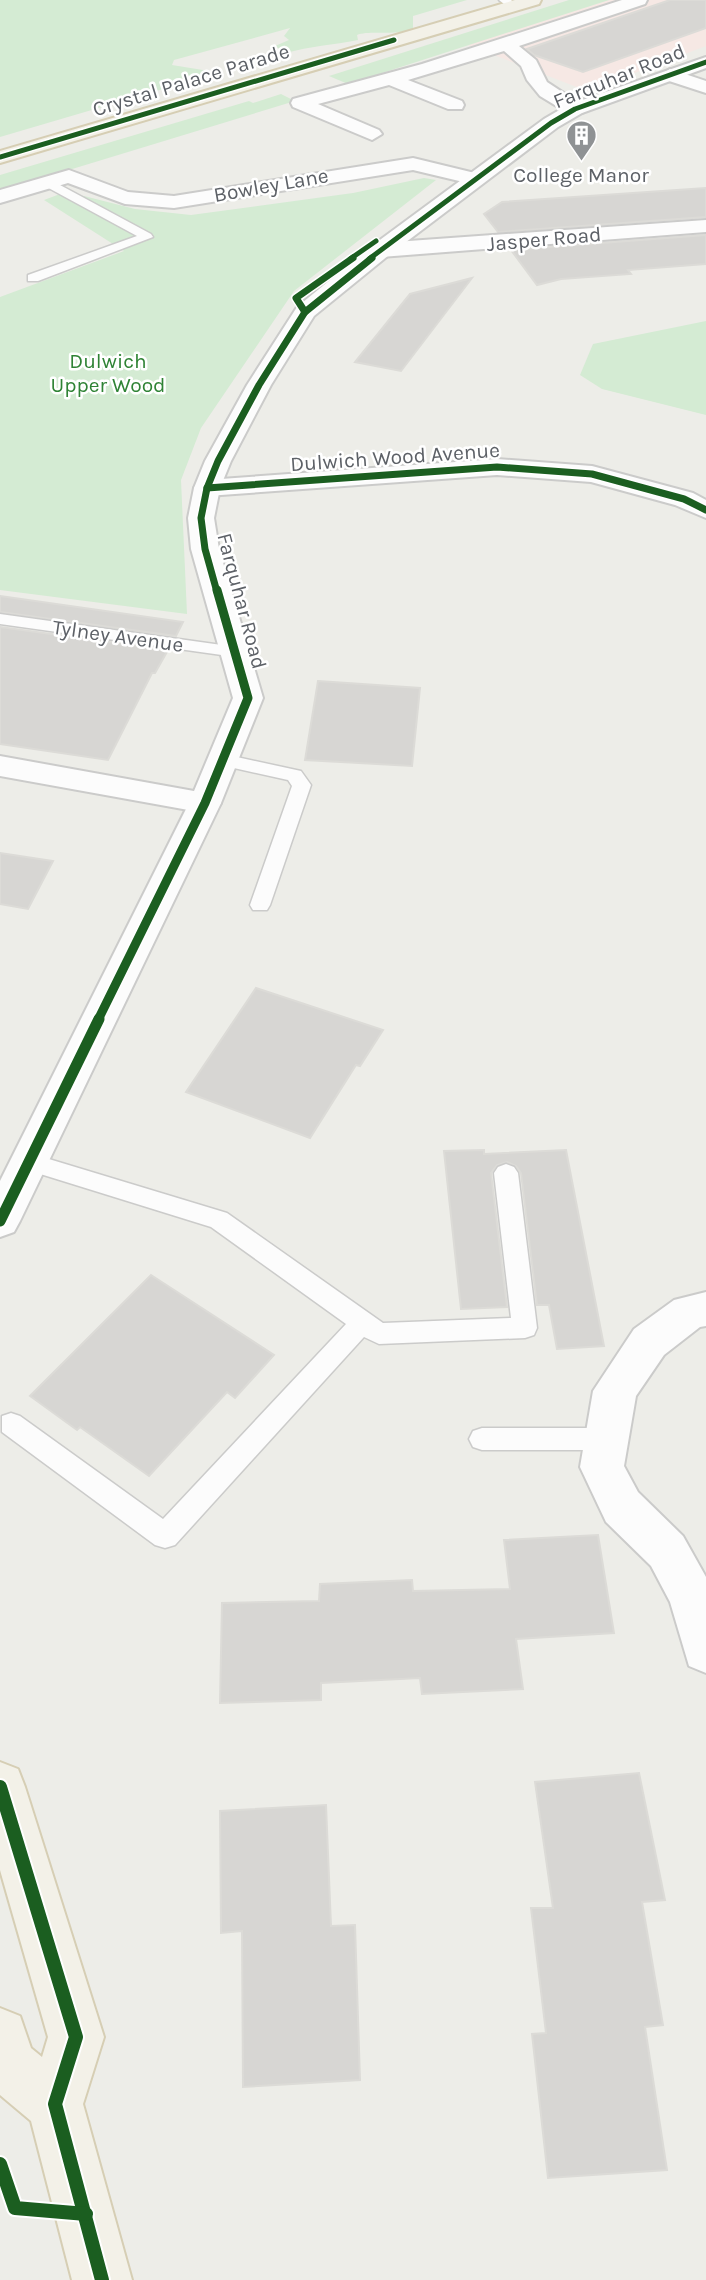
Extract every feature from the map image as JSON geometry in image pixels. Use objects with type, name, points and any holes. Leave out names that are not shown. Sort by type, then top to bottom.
[{"type":"main road","name":"Crystal Palace Parade","points":[[0,158],[509,3],[533,0]]},
{"type":"main road","points":[[0,1787],[76,2037],[55,2104],[102,2280]]},
{"type":"main road","points":[[0,2036],[8,2065],[55,2104]]},
{"type":"street","points":[[372,134],[300,103],[393,80],[508,45],[639,0]]},
{"type":"street","points":[[508,45],[530,64],[532,75],[547,94],[575,109]]},
{"type":"street","points":[[450,62],[486,69]]},
{"type":"street","name":"Farquhar Road","points":[[0,1221],[205,803],[248,698],[205,549],[201,518],[207,488],[259,385],[305,312],[382,250],[551,123],[575,109],[706,62]]},
{"type":"street","points":[[509,72],[532,75]]},
{"type":"street","points":[[670,75],[706,87]]},
{"type":"street","points":[[393,80],[455,105]]},
{"type":"street","name":"Bowley Lane","points":[[47,183],[69,176],[125,198],[174,202],[412,164],[476,179]]},
{"type":"street","points":[[228,178],[256,168],[287,182]]},
{"type":"street","points":[[0,197],[47,183]]},
{"type":"street","name":"Jasper Road","points":[[382,250],[706,226]]},
{"type":"street","name":"Dulwich Wood Avenue","points":[[207,488],[497,467],[592,474],[684,499],[706,510]]},
{"type":"street","points":[[0,766],[205,803]]},
{"type":"street","points":[[706,1309],[689,1312],[649,1342],[615,1391],[602,1467],[622,1507],[667,1551],[692,1597],[706,1650]]},
{"type":"lane","points":[[33,278],[147,237],[47,183]]},
{"type":"lane","name":"Tylney Avenue","points":[[0,619],[236,652]]},
{"type":"lane","points":[[223,760],[294,775],[302,785],[260,905]]},
{"type":"lane","points":[[29,1162],[219,1220],[379,1334],[525,1328],[506,1173]]},
{"type":"lane","points":[[11,1424],[165,1536],[363,1322]]},
{"type":"lane","points":[[482,1439],[607,1439]]},
{"type":"shaded area","points":[[609,0],[706,0],[706,46],[587,91],[468,45]]},
{"type":"green space","points":[[0,0],[467,0],[413,16],[413,29],[406,31],[362,34],[357,35],[358,40],[286,53],[275,46],[289,40],[284,36],[290,28],[174,60],[172,65],[214,74],[0,137]]},
{"type":"green space","points":[[569,0],[609,0],[348,84],[329,76]]},
{"type":"green space","points":[[281,94],[295,101],[0,191],[0,175],[249,101],[253,103]]},
{"type":"green space","name":"Dulwich Upper Wood","points":[[424,178],[436,180],[294,291],[201,428],[181,480],[187,614],[0,590],[0,297],[124,251],[44,200],[60,194],[84,196],[135,209],[191,215],[353,193]]},
{"type":"green space","points":[[706,321],[706,415],[602,389],[580,375],[593,344]]},
{"type":"building","points":[[670,0],[706,0],[706,28],[583,72],[534,55],[527,49]]},
{"type":"building","points":[[706,188],[706,217],[498,232],[484,214],[502,202]]},
{"type":"building","points":[[706,235],[706,264],[628,270],[631,274],[561,279],[537,285],[511,250]]},
{"type":"building","points":[[472,278],[401,371],[355,362],[410,294]]},
{"type":"building","points":[[0,596],[183,622],[176,636],[0,612]]},
{"type":"building","points":[[0,627],[168,650],[155,673],[152,673],[108,760],[0,744]]},
{"type":"building","points":[[318,681],[420,688],[412,766],[305,760]]},
{"type":"building","points":[[0,853],[53,861],[28,909],[0,904]]},
{"type":"building","points":[[256,988],[383,1030],[360,1066],[356,1065],[310,1138],[186,1092]]},
{"type":"building","points":[[484,1150],[484,1154],[566,1150],[604,1346],[557,1349],[549,1305],[537,1305],[521,1173],[516,1166],[507,1162],[497,1165],[491,1173],[507,1307],[461,1309],[444,1151]]},
{"type":"building","points":[[151,1275],[274,1355],[235,1398],[227,1392],[149,1476],[80,1427],[77,1430],[30,1396]]},
{"type":"building","points":[[598,1535],[614,1633],[516,1639],[523,1689],[422,1694],[420,1678],[321,1683],[321,1700],[220,1703],[222,1603],[319,1601],[320,1584],[412,1580],[413,1591],[510,1589],[504,1540]]},
{"type":"building","points":[[639,1773],[665,1900],[642,1902],[663,2025],[645,2027],[667,2170],[548,2178],[532,2034],[546,2033],[531,1908],[553,1908],[535,1782]]},
{"type":"building","points":[[326,1805],[331,1926],[355,1925],[360,2080],[243,2087],[242,1931],[221,1933],[220,1811]]},
{"type":"cycle path","points":[[0,157],[394,40]]},
{"type":"cycle path","points":[[0,1221],[205,803],[248,698],[205,549],[201,518],[207,488],[218,461],[259,385],[305,312],[381,250],[551,123],[575,109],[706,62]]},
{"type":"cycle path","points":[[305,312],[296,298],[376,241]]},
{"type":"cycle path","points":[[207,488],[497,467],[592,474],[684,499],[706,510]]},
{"type":"cycle path","points":[[0,1787],[76,2037],[55,2104],[102,2280]]},
{"type":"cycle path","points":[[0,2164],[15,2208],[86,2214]]},
{"type":"place","name":"College Manor","points":[[581,162]]}]
